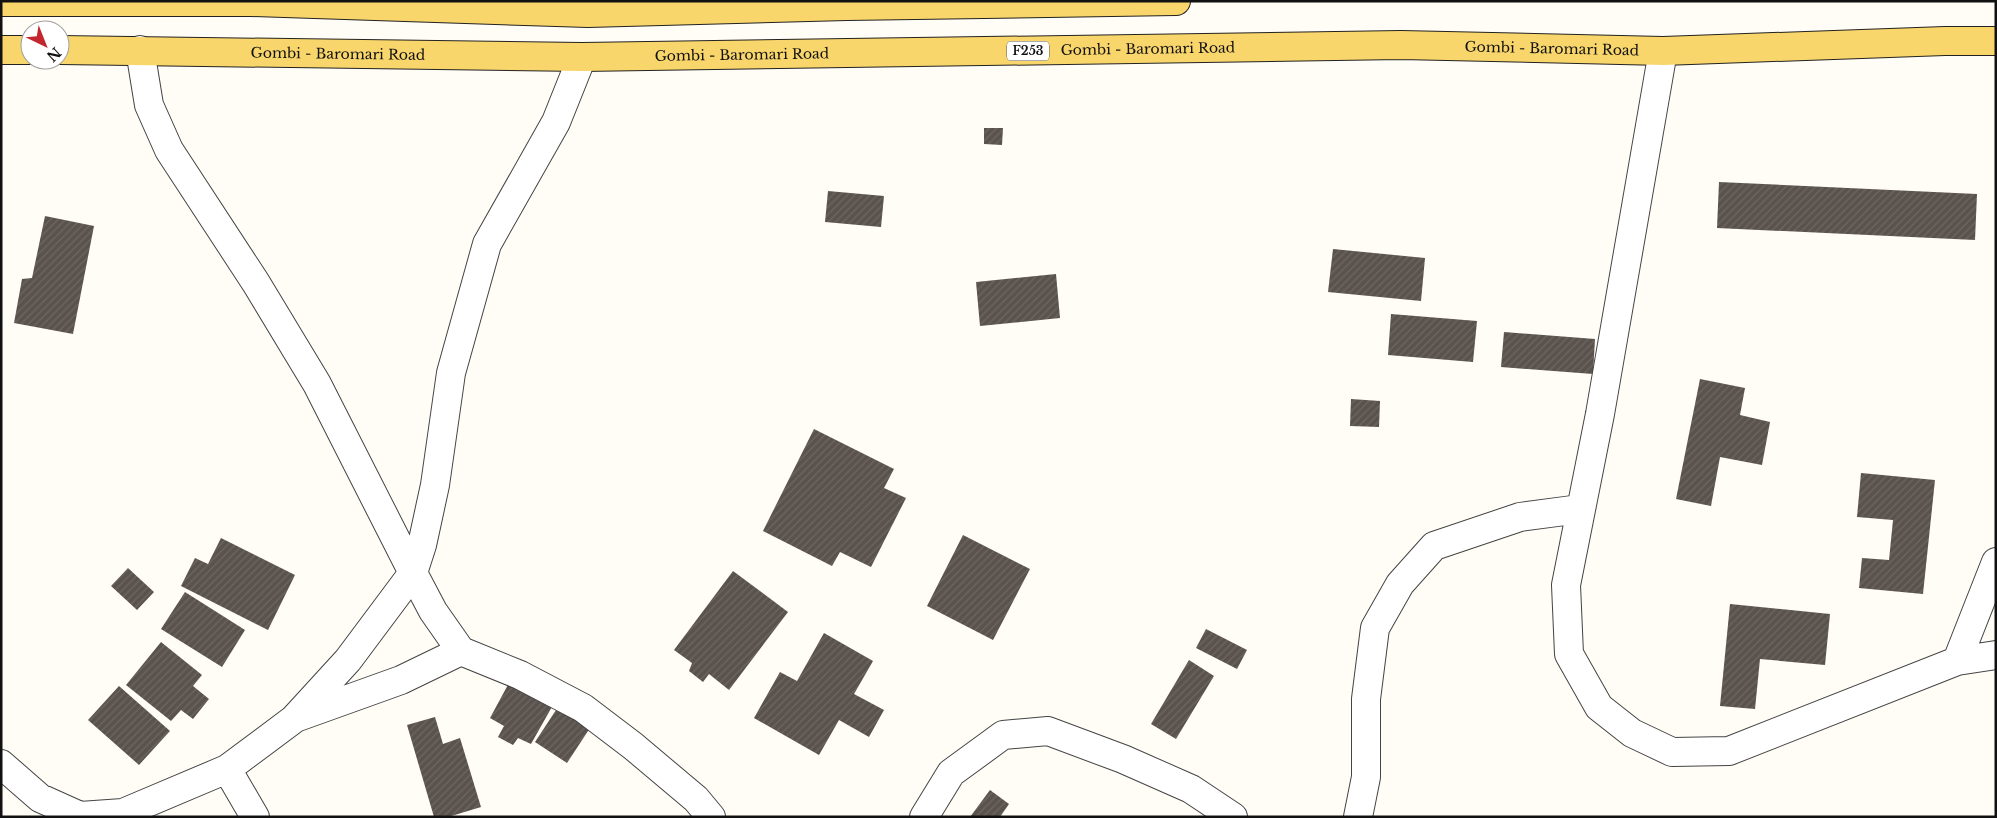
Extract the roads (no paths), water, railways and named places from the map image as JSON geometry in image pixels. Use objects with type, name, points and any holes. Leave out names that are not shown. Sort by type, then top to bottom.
[{"type":"main road","points":[[1,2],[252,2],[590,7],[847,6],[1176,1]]},
{"type":"main road","name":"Gombi - Baromari Road","points":[[70,50],[582,57],[1401,45],[1663,51],[1945,41],[1996,41]]},
{"type":"main road","points":[[1,50],[20,50]]},
{"type":"street","points":[[140,50],[149,105],[169,150],[256,283],[317,384],[413,574],[434,611],[461,651],[520,675],[583,708],[696,799],[711,817]]},
{"type":"street","points":[[1663,51],[1600,414],[1566,585],[1569,654],[1599,707],[1632,733],[1672,752],[1729,751],[1957,661],[1996,656]]},
{"type":"street","points":[[1,764],[40,798],[80,816],[123,813],[227,769],[294,719],[348,660],[413,574],[422,545],[435,485],[450,373],[487,244],[556,122],[582,57]]},
{"type":"street","points":[[1358,817],[1366,777],[1366,699],[1375,628],[1400,584],[1434,546],[1520,517],[1580,509]]},
{"type":"street","points":[[1957,661],[1996,562]]},
{"type":"street","points":[[294,719],[401,680],[461,651]]},
{"type":"street","points":[[924,817],[951,772],[1003,735],[1048,731],[1123,759],[1191,788],[1232,817]]},
{"type":"street","points":[[227,769],[255,817]]}]
